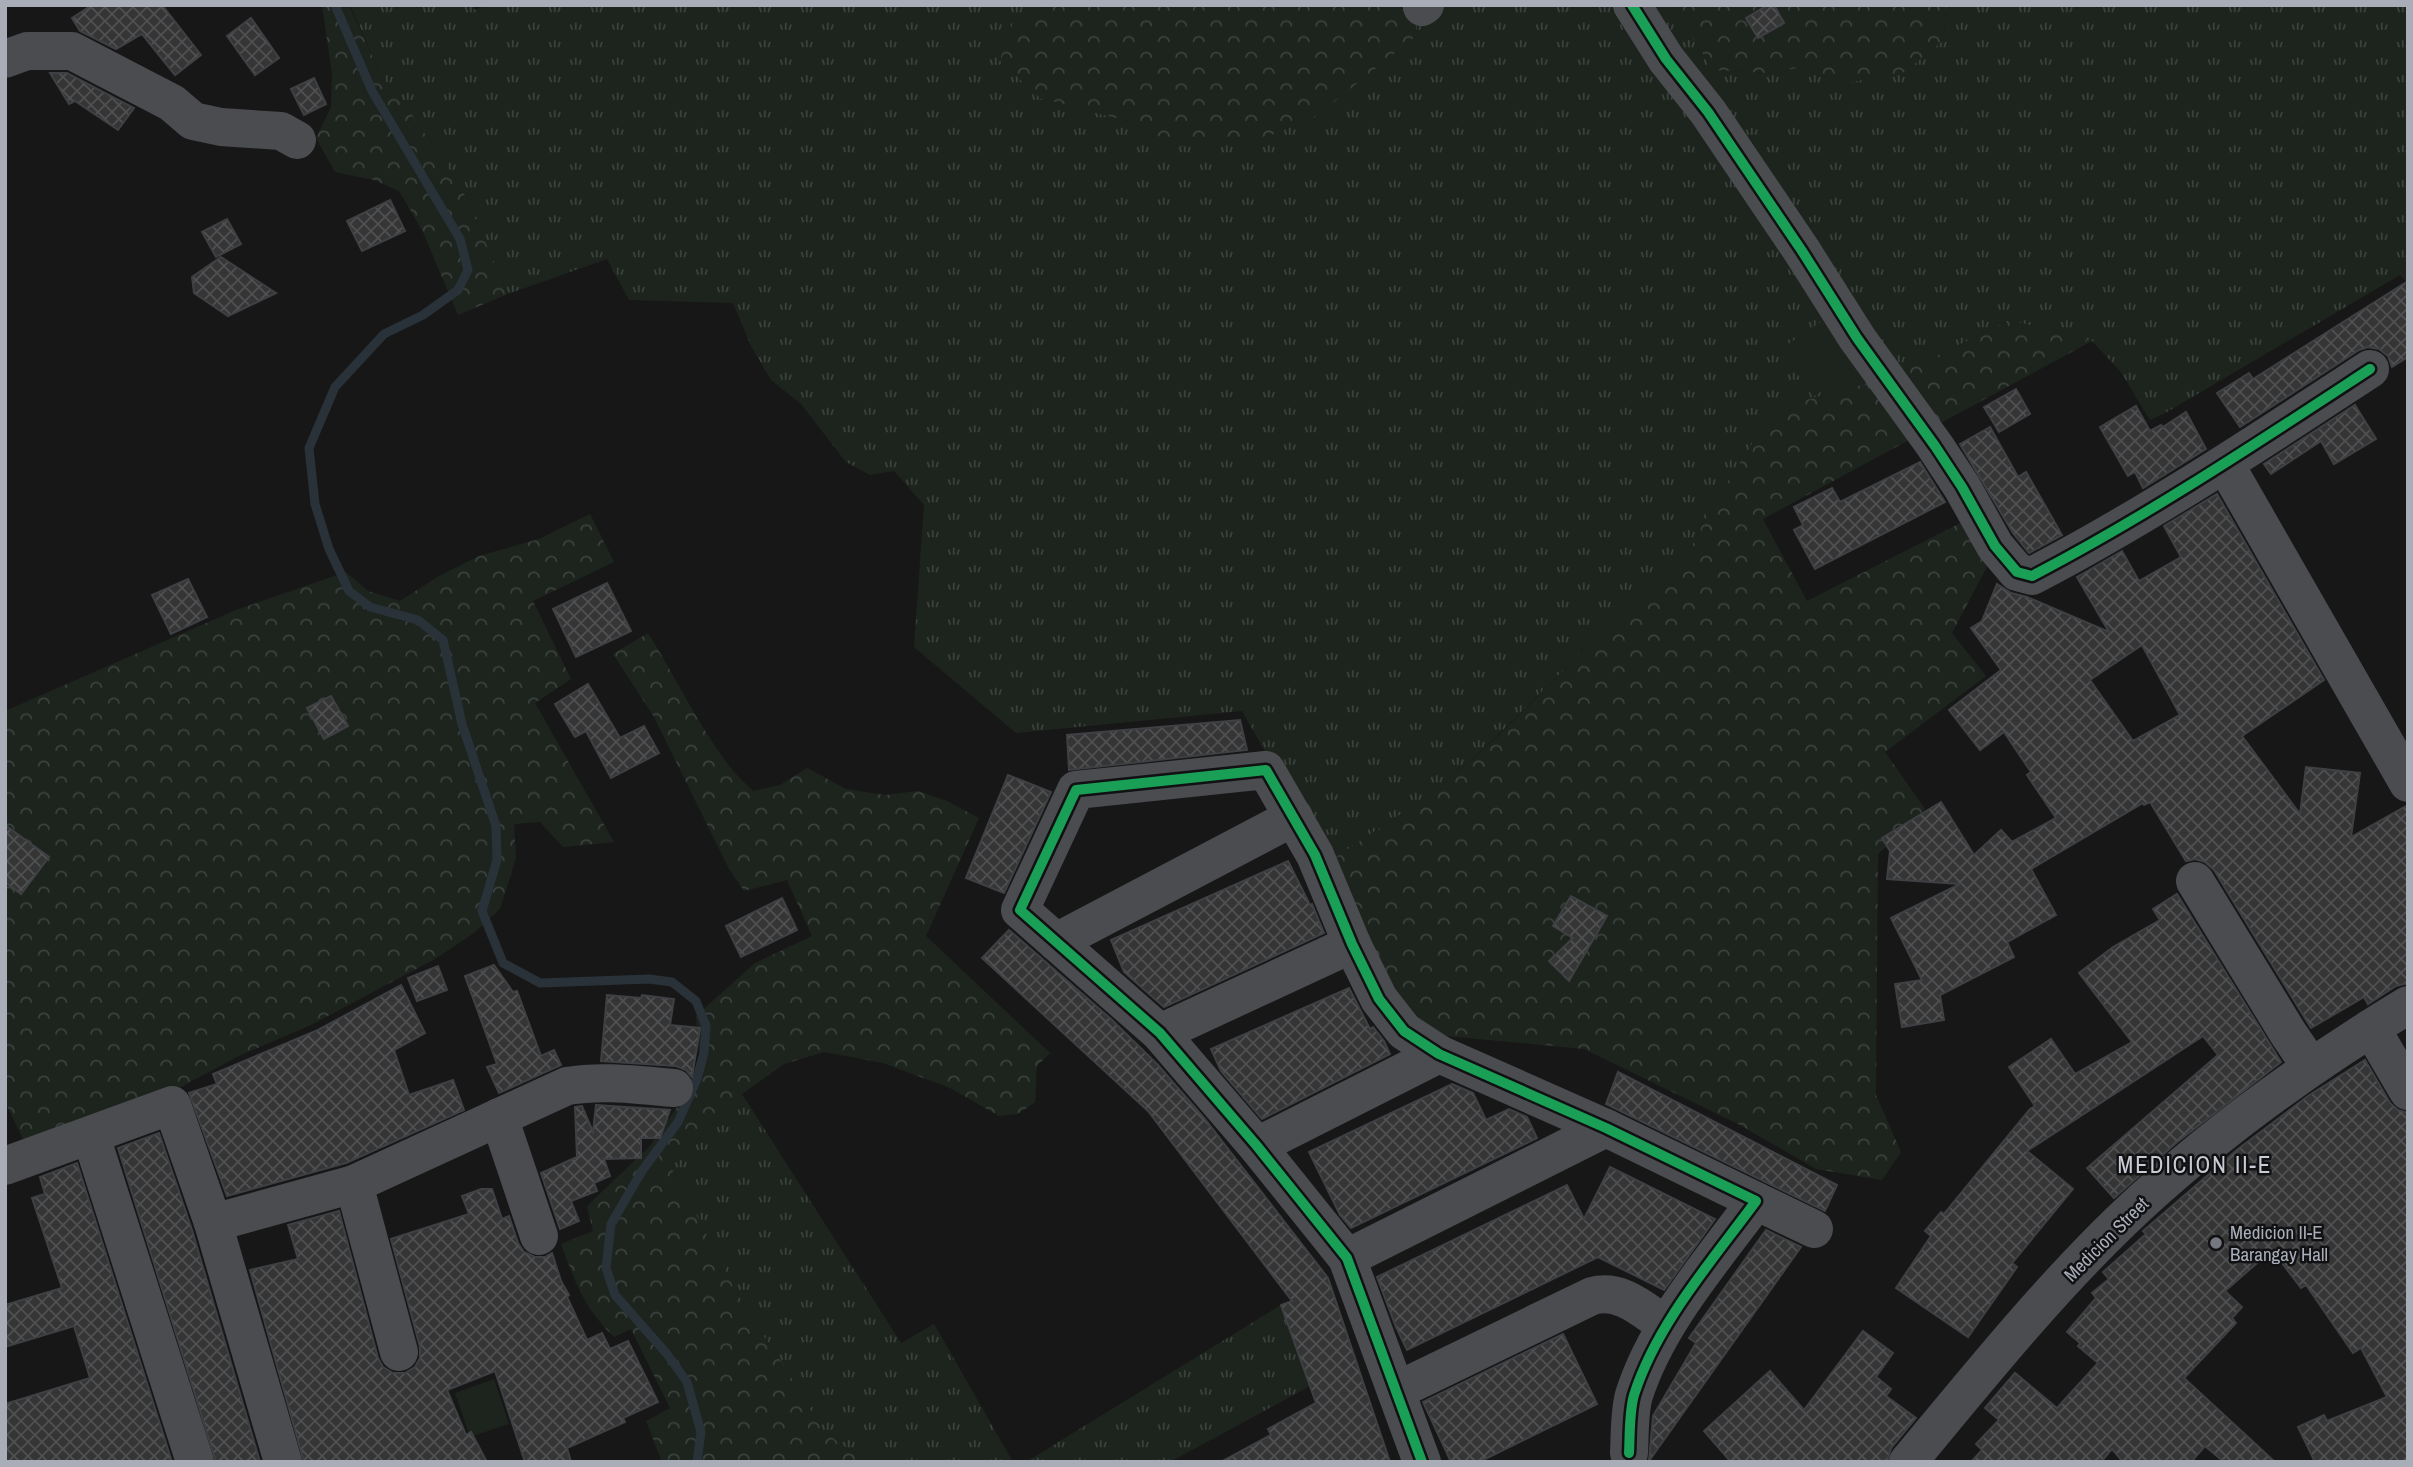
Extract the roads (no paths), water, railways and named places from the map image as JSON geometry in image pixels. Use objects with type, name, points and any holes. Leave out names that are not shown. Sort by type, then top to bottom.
[{"type":"street","points":[[1632,5],[1666,58],[1707,112],[1802,251],[1857,338],[1935,446],[1995,546],[2017,572],[2032,576],[2069,556],[2225,464],[2370,369]]},
{"type":"street","points":[[5,59],[27,51],[72,51],[172,103],[193,121],[221,127],[281,131],[297,140]]},
{"type":"street","points":[[2225,464],[2408,783]]},
{"type":"street","points":[[1422,1462],[1347,1258],[1257,1146],[1160,1033],[1020,910],[1076,790],[1266,770],[1315,855],[1352,944],[1379,999],[1404,1031],[1439,1054],[1606,1128],[1814,1229]]},
{"type":"street","points":[[1056,942],[1294,817]]},
{"type":"street","points":[[2195,881],[2311,1067]]},
{"type":"street","points":[[1160,1033],[1352,944]]},
{"type":"street","name":"Medicion Street","points":[[1908,1462],[2068,1275],[2124,1219],[2244,1116],[2311,1067],[2408,1005]]},
{"type":"street","points":[[2371,1028],[2408,1091]]},
{"type":"street","points":[[1257,1146],[1439,1054]]},
{"type":"street","points":[[213,1223],[354,1184],[567,1086],[590,1082],[674,1088]]},
{"type":"street","points":[[5,1166],[172,1105],[213,1223],[283,1462]]},
{"type":"street","points":[[499,1117],[539,1236]]},
{"type":"street","points":[[1347,1258],[1606,1128]]},
{"type":"street","points":[[91,1136],[195,1462]]},
{"type":"street","points":[[354,1184],[400,1352]]},
{"type":"street","points":[[1626,1459],[1633,1398],[1650,1353],[1666,1325],[1756,1201]]},
{"type":"street","points":[[1396,1391],[1592,1296],[1606,1292],[1620,1295],[1666,1325]]},
{"type":"waterway","points":[[335,5],[372,91],[460,239],[468,270],[458,290],[423,315],[384,334],[335,387],[309,448],[315,504],[329,549],[349,591],[370,607],[418,620],[443,640],[462,724],[496,826],[497,860],[482,911],[503,963],[540,983],[649,979],[672,982],[696,1001],[706,1026],[704,1053],[697,1079],[678,1122],[642,1171],[611,1224],[606,1268],[615,1295],[667,1354],[687,1382],[701,1432],[697,1462]]},
{"type":"place","name":"Medicion II-E Barangay Hall","points":[[2216,1243]]},
{"type":"district","name":"MEDICION II-E","points":[[2195,1165]]}]
